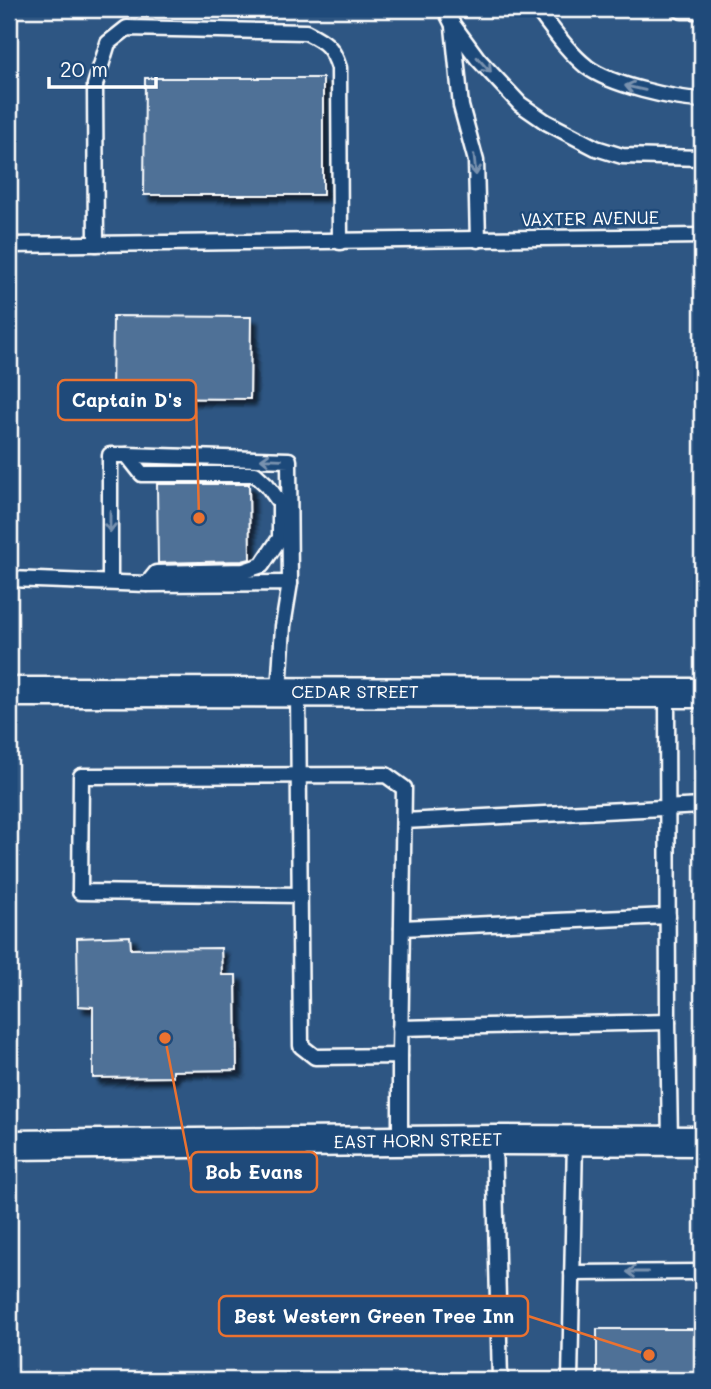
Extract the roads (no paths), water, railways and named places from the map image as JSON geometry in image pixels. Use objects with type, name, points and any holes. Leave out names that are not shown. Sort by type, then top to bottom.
[{"type":"street","name":"CEDAR STREET","points":[[9,692],[702,693]]},
{"type":"street","name":"EAST HORN STREET","points":[[9,1145],[494,1140],[702,1141]]},
{"type":"lane","points":[[445,9],[453,25],[478,59],[520,104],[546,122],[596,148],[622,156],[702,158]]},
{"type":"lane","points":[[537,9],[588,67],[623,85],[685,100],[702,100]]},
{"type":"lane","points":[[680,9],[702,10]]},
{"type":"lane","points":[[453,25],[461,106],[476,161],[478,240]]},
{"type":"lane","points":[[96,244],[95,85],[108,43],[127,27],[306,32],[325,42],[334,53],[339,68],[340,242]]},
{"type":"lane","name":"VAXTER AVENUE","points":[[9,245],[702,236]]},
{"type":"lane","points":[[110,582],[110,455],[289,460],[290,583],[283,626],[298,774],[301,1046],[315,1057],[400,1056]]},
{"type":"lane","points":[[127,455],[142,474],[254,474],[267,485],[280,503],[280,538],[262,565],[244,571],[156,573],[147,583]]},
{"type":"lane","points":[[9,579],[290,583]]},
{"type":"lane","points":[[667,693],[667,1023],[670,1141]]},
{"type":"lane","points":[[300,895],[80,892],[81,776],[386,775],[404,788],[400,1142]]},
{"type":"lane","points":[[404,821],[702,806]]},
{"type":"lane","points":[[402,928],[668,916]]},
{"type":"lane","points":[[400,1028],[667,1023]]},
{"type":"lane","points":[[494,1140],[500,1380]]},
{"type":"lane","points":[[570,1380],[575,1140]]},
{"type":"lane","points":[[572,1273],[702,1272]]},
{"type":"place","name":"Captain D's","points":[[199,518]]},
{"type":"place","name":"Bob Evans","points":[[165,1038]]},
{"type":"place","name":"Best Western Green Tree Inn","points":[[649,1355]]}]
